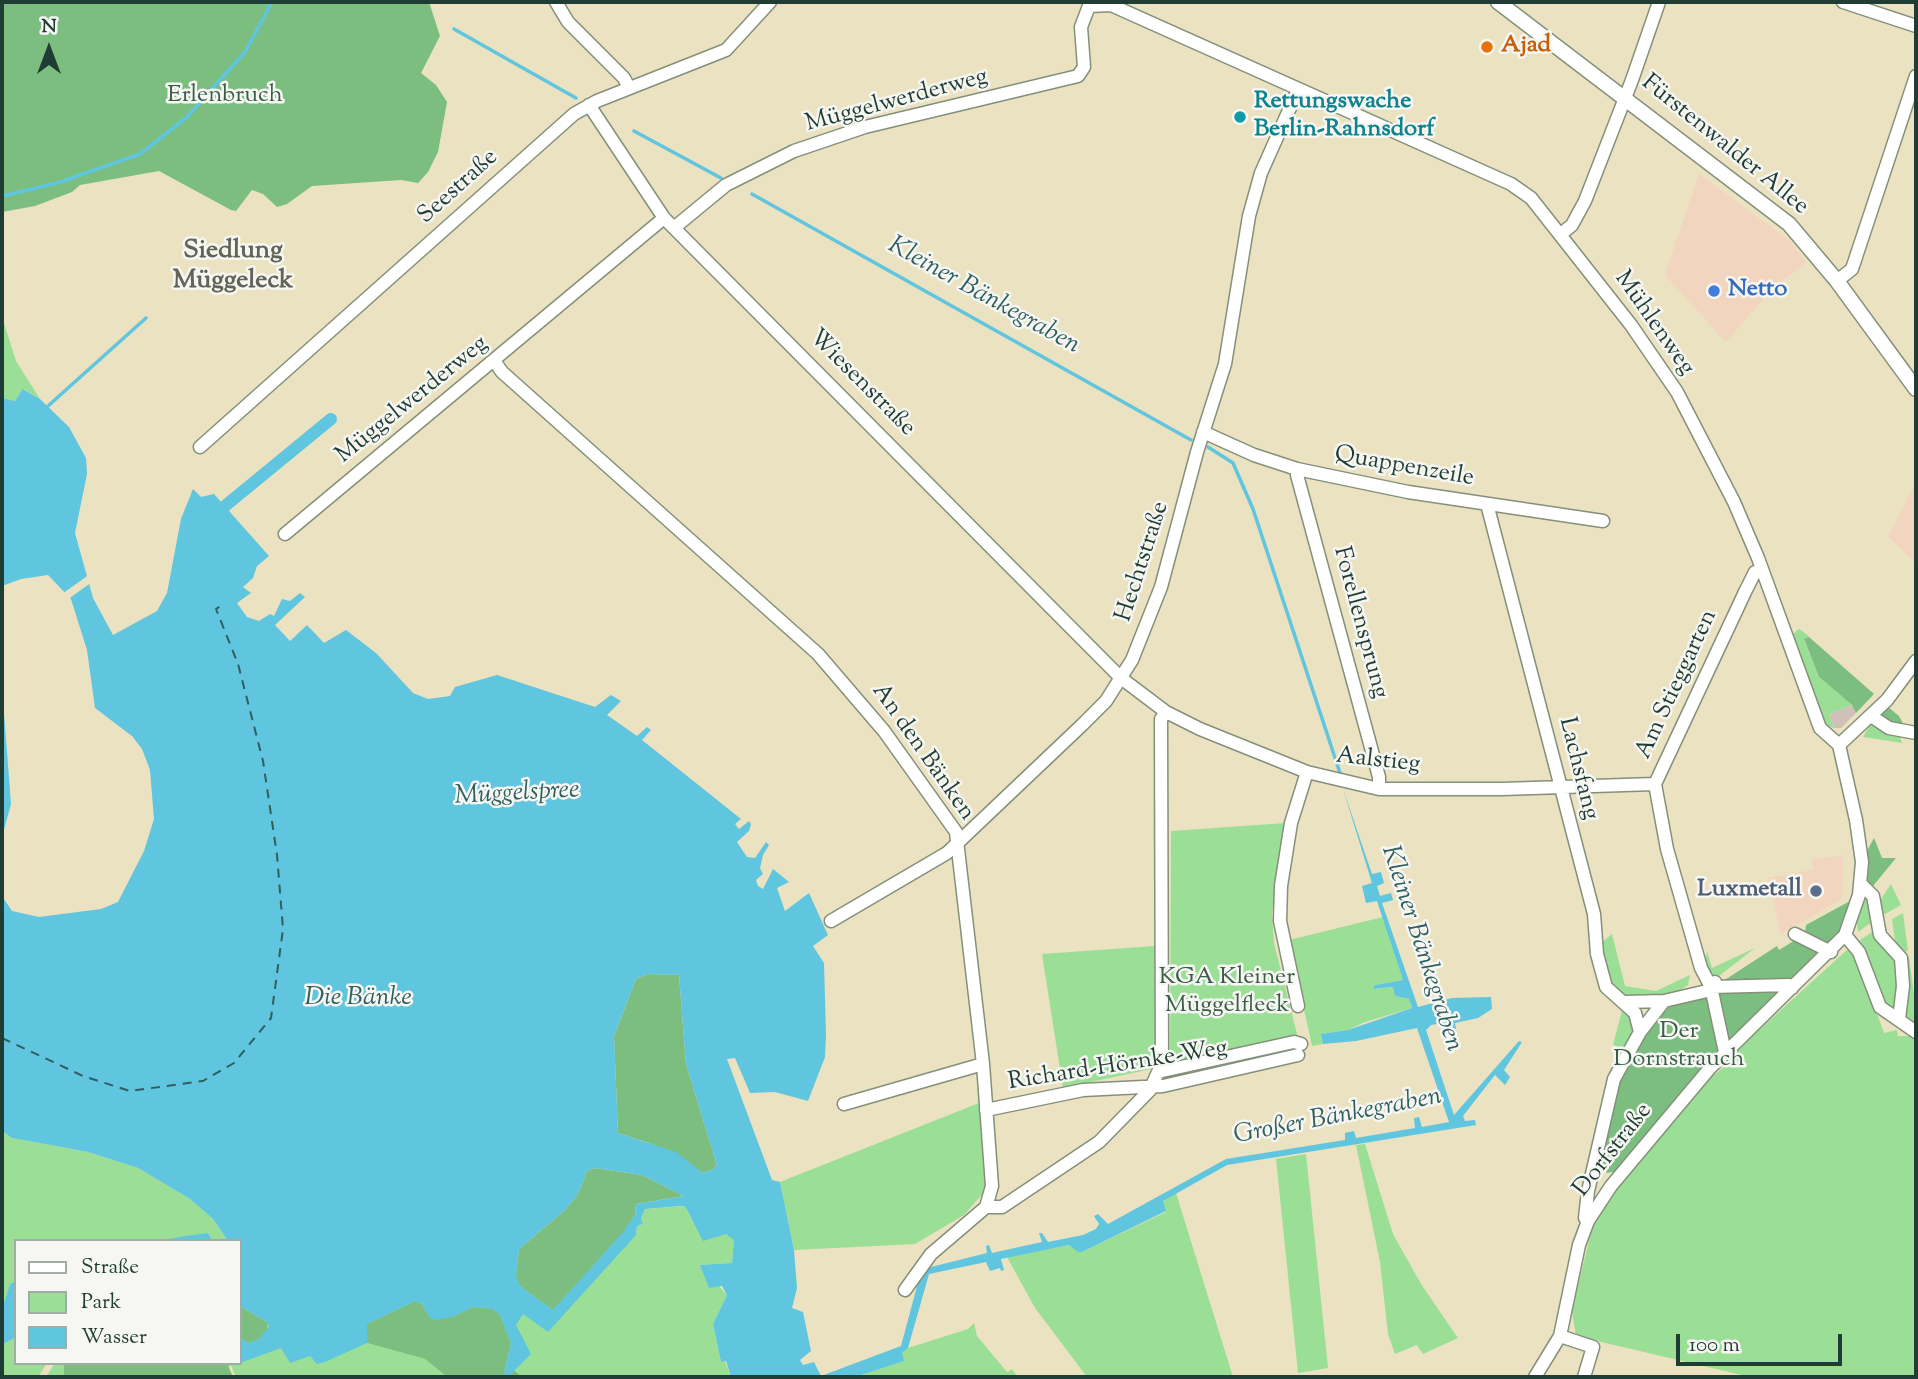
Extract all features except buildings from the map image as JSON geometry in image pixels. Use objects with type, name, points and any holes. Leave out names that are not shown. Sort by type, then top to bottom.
[{"type":"main road","name":"Fürstenwalder Allee","points":[[1498,2],[1626,97],[1789,224],[1837,281],[1916,390]]},
{"type":"street","points":[[556,2],[568,22],[624,78],[629,88]]},
{"type":"street","name":"Seestraße","points":[[200,447],[553,132],[589,105],[726,50],[770,2]]},
{"type":"street","points":[[1561,234],[1572,226],[1585,201],[1626,97],[1658,2]]},
{"type":"street","points":[[1843,2],[1916,26]]},
{"type":"street","name":"Mühlenweg","points":[[1088,4],[1111,5],[1511,184],[1531,198],[1561,234],[1631,326],[1676,393],[1734,502],[1820,728],[1839,745],[1861,851],[1861,884],[1843,938]]},
{"type":"street","name":"Müggelwerderweg","points":[[675,227],[726,185],[794,151],[864,127],[1077,76],[1084,67],[1081,27],[1088,4]]},
{"type":"street","points":[[1837,281],[1852,269],[1916,76]]},
{"type":"street","name":"Hechtstraße","points":[[831,921],[947,853],[1106,701],[1138,648],[1161,586],[1203,432],[1231,343],[1252,206],[1261,173],[1298,90]]},
{"type":"street","name":"Wiesenstraße","points":[[589,105],[664,218],[1121,678]]},
{"type":"street","name":"Müggelwerderweg","points":[[285,534],[495,362],[664,218]]},
{"type":"street","name":"An den Bänken","points":[[495,362],[502,372],[818,654],[884,731],[956,832],[992,1177],[986,1207]]},
{"type":"street","name":"Quappenzeile","points":[[1203,432],[1254,455],[1297,469],[1408,492],[1603,521]]},
{"type":"street","name":"Forellensprung","points":[[1297,469],[1298,483],[1379,777],[1379,789]]},
{"type":"street","name":"Lachsfang","points":[[1487,504],[1594,914],[1597,954],[1606,987],[1635,1013],[1640,1032]]},
{"type":"street","name":"Am Stieggarten","points":[[1725,1052],[1708,979],[1667,849],[1655,784],[1751,579],[1755,572],[1762,570]]},
{"type":"street","points":[[1839,745],[1887,700],[1916,661]]},
{"type":"street","name":"Aalstieg","points":[[1121,678],[1166,712],[1200,729],[1307,772],[1379,789],[1655,784]]},
{"type":"street","points":[[905,1290],[931,1254],[986,1207],[1002,1206],[1099,1142],[1129,1112],[1150,1087],[1155,1076],[1163,1070],[1161,719],[1166,712]]},
{"type":"street","points":[[1871,716],[1889,728],[1916,733]]},
{"type":"street","points":[[1298,1006],[1280,921],[1281,887],[1291,823],[1307,772]]},
{"type":"street","points":[[1861,884],[1873,896],[1880,935],[1901,958],[1903,986],[1899,1020]]},
{"type":"street","points":[[1796,934],[1831,952]]},
{"type":"street","points":[[1843,938],[1857,946],[1880,1007],[1916,1032]]},
{"type":"street","name":"Dorfstraße","points":[[1535,1377],[1560,1336],[1579,1245],[1588,1221],[1638,1150],[1725,1052],[1843,938]]},
{"type":"street","points":[[1625,1003],[1664,1001],[1707,991],[1708,979]]},
{"type":"street","points":[[1682,996],[1697,981],[1708,979],[1789,985],[1792,988]]},
{"type":"street","name":"Dorfstraße","points":[[1588,1221],[1585,1218],[1588,1191],[1614,1079],[1640,1032],[1664,1001]]},
{"type":"street","name":"Richard-Hörnke-Weg","points":[[986,1110],[1083,1090],[1150,1087],[1299,1049],[1294,1042],[1163,1070]]},
{"type":"street","points":[[844,1104],[982,1063]]},
{"type":"street","points":[[1118,1089],[1129,1112]]},
{"type":"street","points":[[1560,1336],[1593,1347],[1584,1377]]},
{"type":"shaded area","points":[[1699,174],[1791,242],[1806,263],[1773,288],[1726,342],[1665,275]]},
{"type":"shaded area","points":[[1916,482],[1916,563],[1888,537]]},
{"type":"shaded area","points":[[1852,705],[1856,713],[1841,728],[1834,728],[1829,714]]},
{"type":"shaded area","points":[[1843,855],[1842,899],[1781,934],[1767,878],[1813,870],[1812,859]]},
{"type":"green space","name":"Erlenbruch","points":[[2,2],[429,2],[440,36],[421,73],[436,85],[447,102],[438,152],[428,172],[418,183],[401,180],[312,186],[287,204],[277,207],[263,194],[252,190],[236,211],[231,210],[159,171],[80,185],[72,192],[35,206],[2,212]]},
{"type":"green space","points":[[2,317],[16,361],[40,399],[24,389],[15,401],[2,398]]},
{"type":"green space","points":[[1799,629],[1809,636],[1804,640],[1819,677],[1852,705],[1829,714],[1834,728],[1827,726],[1793,640],[1794,633]]},
{"type":"green space","points":[[1809,637],[1874,694],[1856,713],[1852,705],[1819,677],[1804,639]]},
{"type":"green space","points":[[1888,707],[1899,716],[1905,727],[1880,719],[1881,712]]},
{"type":"green space","points":[[1870,725],[1899,734],[1902,743],[1863,737]]},
{"type":"green space","name":"KGA Kleiner Müggelfleck","points":[[1286,823],[1272,913],[1274,943],[1298,1038],[1170,1066],[1171,831]]},
{"type":"green space","points":[[1874,838],[1882,858],[1896,858],[1873,886],[1869,886],[1866,872],[1867,851]]},
{"type":"green space","points":[[1891,884],[1901,905],[1885,914],[1878,910],[1879,902]]},
{"type":"green space","points":[[1864,890],[1869,898],[1872,922],[1858,932],[1856,912]]},
{"type":"green space","name":"Der Dornstrauch","points":[[1850,901],[1841,932],[1724,1048],[1638,1143],[1617,1171],[1607,1173],[1601,1167],[1598,1156],[1617,1080],[1635,1048],[1660,1016],[1675,1001],[1717,985],[1777,946],[1779,950],[1805,934],[1806,925]]},
{"type":"green space","points":[[1903,913],[1908,951],[1902,952],[1895,941],[1892,919]]},
{"type":"green space","name":"KGA Kleiner Müggelfleck","points":[[1383,917],[1403,980],[1375,985],[1376,989],[1394,987],[1395,996],[1409,999],[1412,1008],[1348,1030],[1322,1034],[1323,1044],[1312,1046],[1289,940]]},
{"type":"green space","points":[[1872,932],[1894,953],[1900,1010],[1886,1006],[1865,954],[1860,940]]},
{"type":"green space","points":[[1612,934],[1625,986],[1656,991],[1690,975],[1688,985],[1672,995],[1621,995],[1607,977],[1601,943]]},
{"type":"green space","name":"KGA Kleiner Müggelfleck","points":[[1155,946],[1156,1068],[1063,1088],[1042,954]]},
{"type":"green space","points":[[1755,948],[1714,980],[1705,966],[1707,951],[1712,968]]},
{"type":"green space","points":[[1849,948],[1854,949],[1884,1033],[1897,1030],[1898,1036],[1916,1036],[1916,1377],[1750,1377],[1576,1336],[1572,1311],[1592,1228],[1603,1206],[1707,1080],[1723,1068],[1726,1060]]},
{"type":"green space","points":[[1909,956],[1916,1026],[1905,1014],[1903,957]]},
{"type":"green space","points":[[647,974],[679,975],[686,1064],[717,1165],[703,1173],[649,1143],[618,1133],[614,1036],[636,979]]},
{"type":"green space","points":[[1623,1007],[1637,1022],[1624,1049],[1613,1045]]},
{"type":"green space","points":[[979,1103],[987,1189],[964,1215],[915,1244],[794,1250],[780,1182]]},
{"type":"green space","points":[[2,1131],[12,1138],[88,1152],[138,1168],[190,1199],[213,1219],[227,1239],[212,1239],[208,1233],[170,1239],[14,1239],[14,1282],[10,1284],[2,1309]]},
{"type":"green space","points":[[1365,1144],[1393,1234],[1421,1284],[1458,1338],[1423,1354],[1417,1345],[1395,1354],[1388,1334],[1380,1262],[1356,1145]]},
{"type":"green space","points":[[1306,1154],[1328,1368],[1298,1373],[1276,1159]]},
{"type":"green space","points":[[595,1168],[642,1175],[684,1196],[636,1204],[635,1215],[624,1232],[553,1310],[520,1286],[516,1276],[519,1249],[565,1210],[578,1194],[587,1171]]},
{"type":"green space","points":[[1176,1193],[1233,1377],[1087,1377],[1035,1308],[1007,1257],[1069,1245],[1082,1252],[1166,1212],[1163,1201]]},
{"type":"green space","points":[[685,1206],[694,1224],[731,1235],[734,1240],[732,1263],[700,1265],[727,1295],[713,1324],[721,1362],[725,1361],[731,1377],[522,1377],[515,1370],[504,1373],[511,1343],[430,1318],[367,1343],[425,1359],[447,1377],[236,1377],[231,1366],[228,1367],[228,1365],[242,1365],[242,1337],[267,1322],[242,1306],[621,1249],[636,1235],[637,1226],[643,1224],[641,1218],[645,1209]]},
{"type":"green space","points":[[415,1301],[422,1304],[430,1318],[452,1317],[473,1307],[493,1309],[500,1315],[511,1343],[504,1373],[513,1369],[522,1377],[447,1377],[425,1359],[367,1343],[367,1324]]},
{"type":"green space","points":[[242,1307],[267,1322],[268,1332],[258,1340],[248,1343],[242,1339]]},
{"type":"green space","points":[[974,1323],[977,1336],[1007,1372],[1012,1369],[1018,1377],[855,1377],[903,1361],[901,1353],[908,1348],[968,1329]]},
{"type":"green space","points":[[14,1338],[14,1365],[46,1365],[38,1377],[2,1377],[2,1341],[3,1343]]},
{"type":"green space","points":[[54,1365],[64,1365],[64,1377],[46,1377]]},
{"type":"green space","points":[[64,1365],[228,1365],[233,1377],[64,1377]]},
{"type":"water","name":"Die Bänke","points":[[23,389],[40,399],[69,427],[86,458],[87,474],[75,533],[93,598],[113,635],[157,611],[167,593],[181,519],[193,489],[201,497],[214,494],[269,556],[257,566],[253,578],[243,587],[251,593],[237,603],[247,617],[259,621],[270,614],[274,616],[282,599],[290,601],[300,593],[305,597],[275,625],[290,641],[307,625],[324,643],[346,630],[376,653],[413,693],[428,699],[450,696],[455,687],[497,675],[595,707],[611,695],[621,701],[607,715],[637,736],[647,727],[651,730],[642,740],[741,819],[735,824],[739,829],[749,821],[749,831],[737,842],[747,857],[755,858],[766,842],[769,845],[760,868],[763,874],[756,880],[758,886],[763,889],[773,869],[789,882],[777,888],[785,911],[809,893],[828,935],[813,946],[824,963],[826,1035],[825,1057],[808,1101],[775,1092],[750,1093],[735,1058],[727,1059],[772,1180],[780,1182],[794,1250],[797,1288],[792,1308],[803,1312],[811,1351],[800,1360],[803,1365],[814,1362],[821,1376],[901,1346],[920,1275],[927,1268],[987,1253],[986,1246],[989,1245],[992,1253],[1042,1242],[1039,1233],[1042,1233],[1048,1242],[1083,1235],[1096,1229],[1099,1224],[1094,1216],[1098,1214],[1108,1224],[1226,1159],[1345,1140],[1345,1133],[1354,1131],[1356,1138],[1415,1128],[1414,1118],[1419,1117],[1422,1127],[1449,1122],[1417,1028],[1356,1041],[1323,1044],[1321,1034],[1348,1030],[1412,1008],[1409,999],[1395,996],[1393,987],[1373,989],[1375,985],[1403,980],[1377,901],[1366,903],[1362,886],[1372,883],[1343,789],[1372,874],[1381,872],[1384,883],[1377,886],[1380,896],[1391,893],[1393,900],[1382,903],[1418,1007],[1452,998],[1491,997],[1492,1009],[1478,1018],[1455,1023],[1456,1029],[1449,1031],[1448,1024],[1443,1023],[1431,1025],[1426,1030],[1454,1115],[1519,1041],[1522,1042],[1504,1070],[1510,1077],[1505,1085],[1495,1075],[1463,1116],[1465,1121],[1475,1120],[1476,1125],[1227,1165],[1163,1201],[1166,1211],[1082,1252],[1069,1245],[1001,1259],[1004,1270],[1001,1271],[1000,1268],[990,1271],[986,1262],[929,1274],[908,1348],[902,1353],[904,1361],[855,1377],[731,1377],[726,1361],[721,1362],[713,1324],[727,1295],[722,1286],[709,1288],[700,1265],[732,1263],[734,1240],[726,1234],[703,1241],[685,1206],[645,1209],[641,1218],[643,1224],[637,1226],[636,1235],[548,1332],[523,1314],[516,1325],[531,1354],[509,1376],[504,1373],[511,1343],[500,1315],[493,1309],[473,1307],[452,1317],[436,1320],[430,1318],[422,1304],[415,1301],[367,1324],[367,1343],[325,1362],[317,1364],[310,1356],[290,1363],[281,1348],[242,1362],[242,1339],[248,1343],[258,1340],[269,1327],[267,1322],[242,1307],[242,1239],[227,1239],[213,1219],[190,1199],[138,1168],[88,1152],[12,1138],[2,1131],[2,896],[12,911],[39,917],[101,909],[118,902],[144,851],[154,819],[150,770],[142,749],[132,736],[95,708],[87,650],[71,599],[48,575],[21,579],[2,586],[2,398],[15,401]],"holes":[[[647,974],[679,975],[686,1064],[717,1165],[703,1173],[676,1152],[618,1133],[614,1036],[636,979]],[[595,1168],[642,1175],[684,1196],[636,1204],[635,1215],[623,1232],[553,1310],[520,1286],[516,1276],[519,1249],[565,1210],[578,1194],[587,1171]]]},
{"type":"water","points":[[2,687],[11,804],[2,837]]},
{"type":"water","points":[[208,1233],[212,1239],[168,1239]]},
{"type":"water","points":[[14,1282],[14,1338],[3,1344],[2,1309],[10,1284]]},
{"type":"pier","points":[[90,574],[92,582],[67,600],[62,594]]},
{"type":"waterway","points":[[2,196],[57,183],[140,154],[187,117],[245,52],[272,2]]},
{"type":"waterway","name":"Kleiner Bänkegraben","points":[[454,29],[576,98]]},
{"type":"waterway","name":"Kleiner Bänkegraben","points":[[634,131],[721,178]]},
{"type":"waterway","name":"Kleiner Bänkegraben","points":[[752,194],[1191,440]]},
{"type":"waterway","points":[[48,406],[146,318]]},
{"type":"waterway","points":[[225,506],[331,419]]},
{"type":"waterway","name":"Kleiner Bänkegraben","points":[[1208,447],[1233,463],[1253,509],[1340,773]]},
{"type":"ferry route","points":[[2,1038],[83,1076],[130,1091],[203,1081],[234,1063],[271,1018],[283,929],[277,855],[263,761],[238,664],[216,609],[222,605]]},
{"type":"place","name":"Ajad","points":[[1487,47]]},
{"type":"place","name":"Rettungswache Berlin-Rahnsdorf","points":[[1240,117]]},
{"type":"place","name":"Netto","points":[[1714,291]]},
{"type":"place","name":"Luxmetall","points":[[1816,891]]},
{"type":"district","name":"Siedlung Müggeleck","points":[[233,268]]},
{"type":"water label","name":"Müggelspree","points":[[517,795]]},
{"type":"water label","name":"Großer Bänkegraben","points":[[1338,1118]]}]
